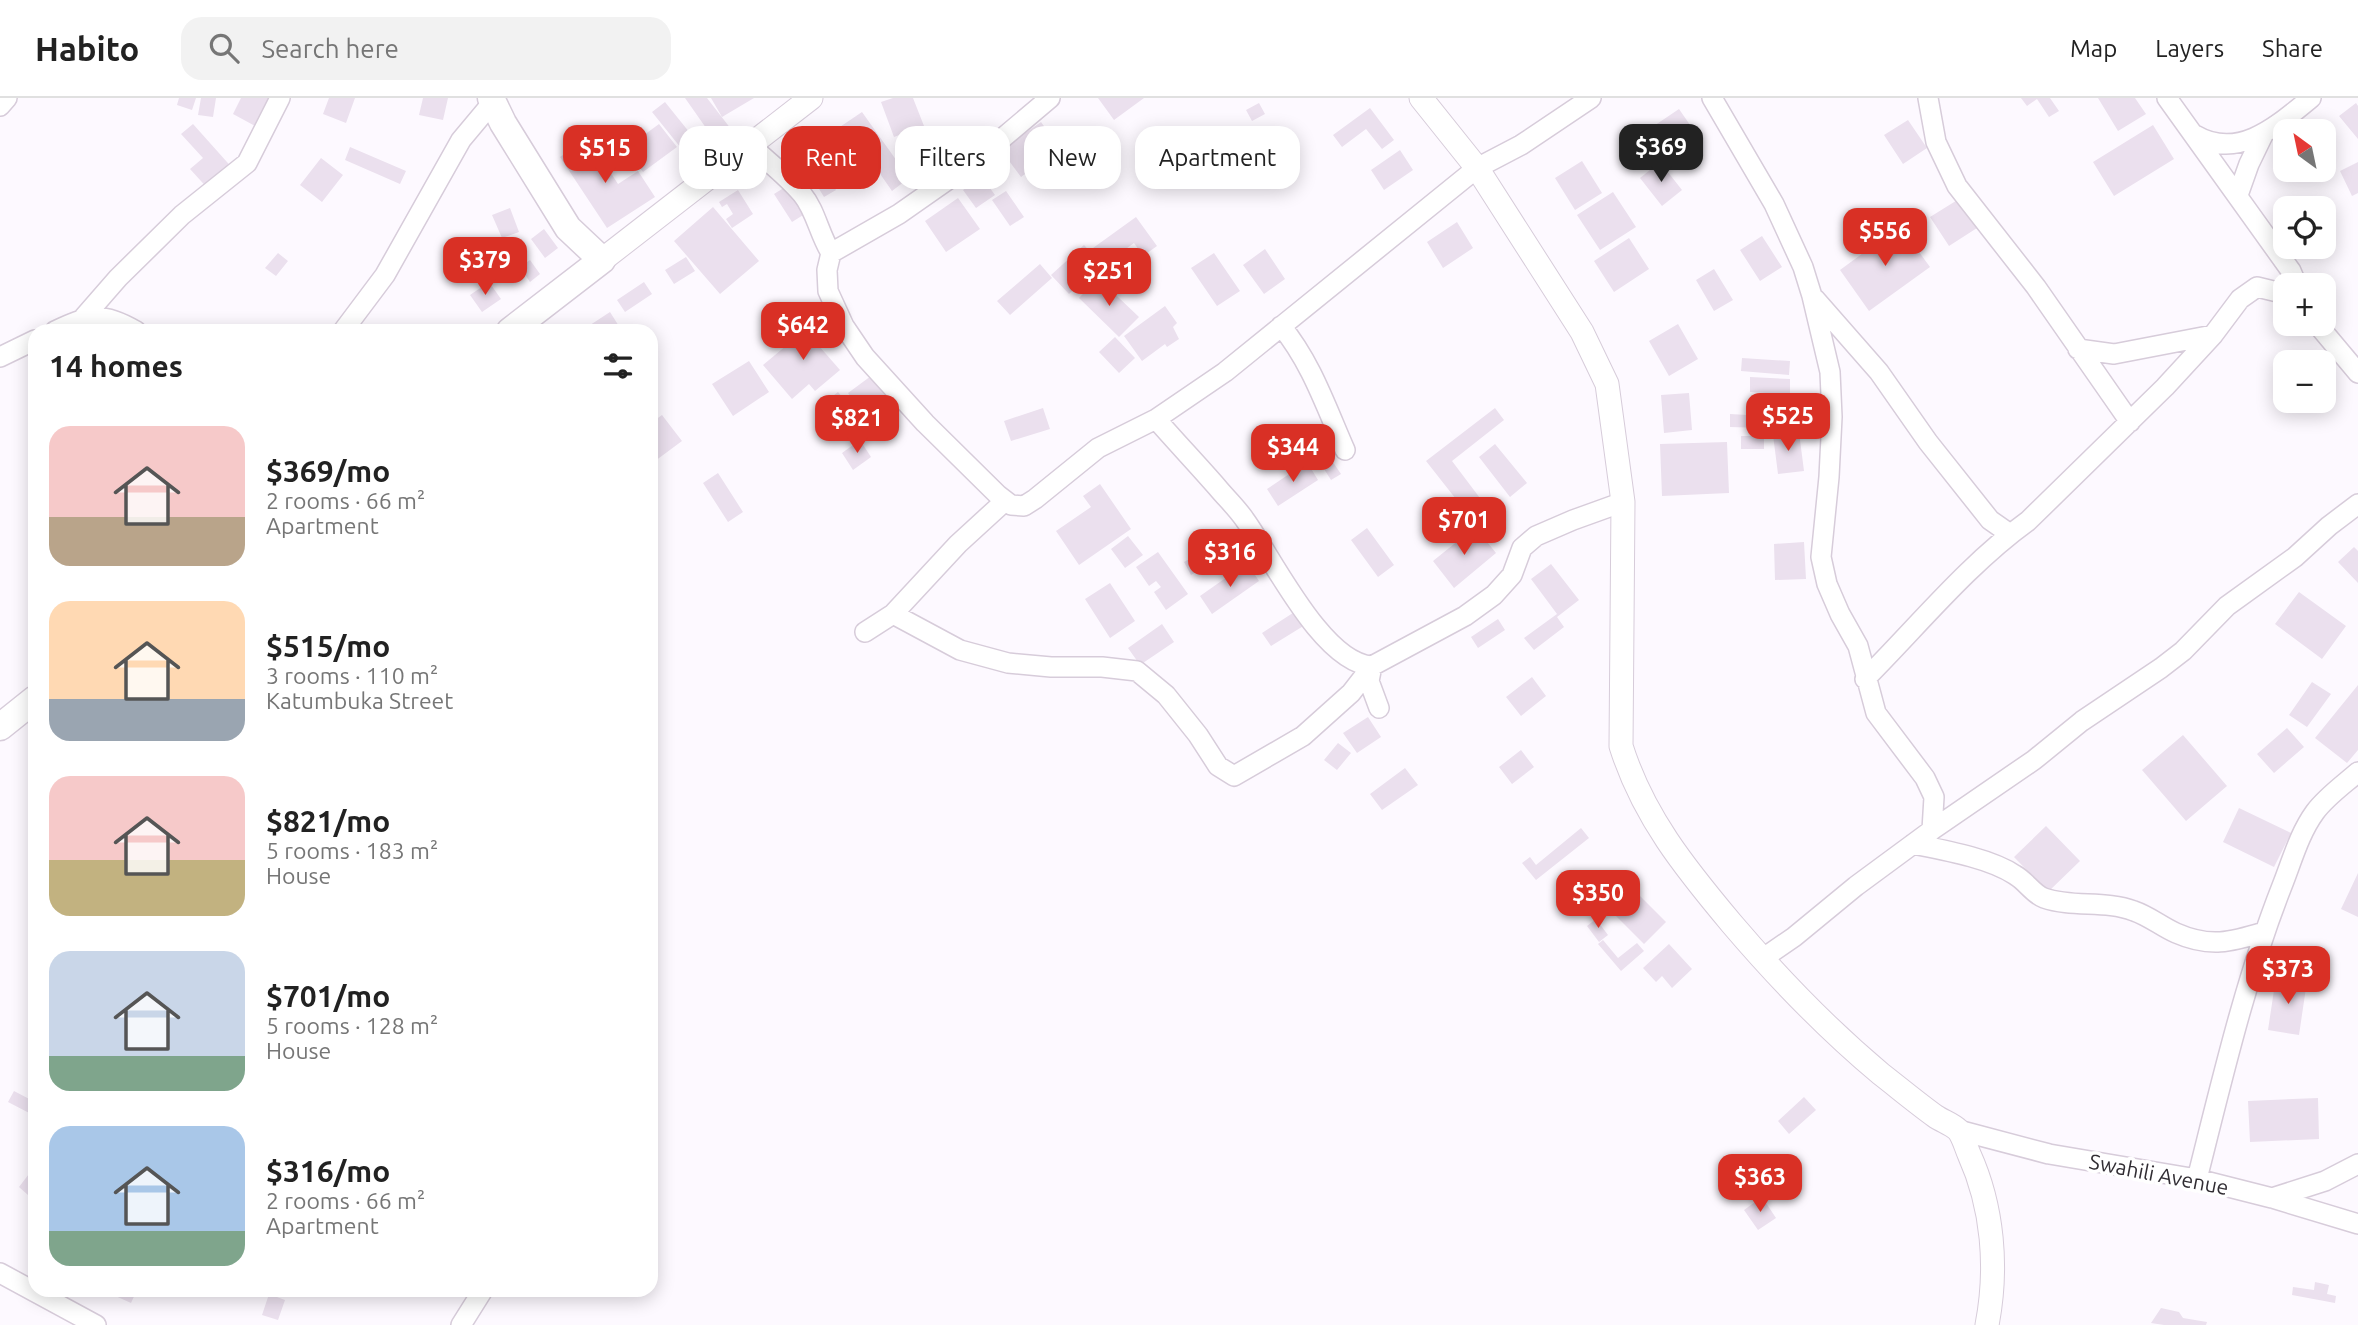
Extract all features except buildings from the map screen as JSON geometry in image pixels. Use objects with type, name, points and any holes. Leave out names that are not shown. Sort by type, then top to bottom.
[{"type":"main road","points":[[492,100],[568,228],[602,261],[519,324]]},
{"type":"main road","points":[[0,727],[28,705]]},
{"type":"street","points":[[0,106],[6,98]]},
{"type":"street","points":[[70,324],[84,317],[118,278],[182,215],[247,163],[280,98]]},
{"type":"street","points":[[767,132],[811,98]]},
{"type":"street","points":[[1050,98],[979,158],[899,214],[831,253],[827,270],[828,291],[844,326],[864,357],[925,423],[1011,505],[1024,506],[1098,448],[1156,419],[1225,372],[1477,168],[1521,145],[1591,98]]},
{"type":"street","points":[[1420,98],[1477,168],[1582,332],[1607,384],[1623,502],[1620,746],[1630,777],[1641,800],[1685,867],[1762,959],[1810,1011],[1881,1073],[1958,1130],[1980,1180],[1988,1214],[1992,1252],[1991,1303],[1987,1325]]},
{"type":"street","points":[[1712,98],[1774,204],[1803,267],[1812,296],[1830,372],[1832,417],[1821,556],[1827,584],[1858,646],[1876,713],[1925,778],[1934,797],[1932,830]]},
{"type":"street","points":[[1927,98],[1936,142],[1957,186],[2036,287],[2130,422]]},
{"type":"street","points":[[2167,98],[2292,273]]},
{"type":"street","points":[[2190,132],[2208,143],[2233,143],[2253,139],[2277,126],[2311,98]]},
{"type":"street","points":[[348,324],[385,275],[461,140],[492,100]]},
{"type":"street","points":[[2238,195],[2264,133]]},
{"type":"street","points":[[767,161],[803,195],[831,253]]},
{"type":"street","points":[[602,261],[694,189]]},
{"type":"street","points":[[1866,679],[1954,587],[2010,534],[2028,521],[2130,422],[2213,335],[2240,299],[2257,287],[2273,291]]},
{"type":"street","points":[[1812,296],[1879,372],[1928,442],[1990,520],[2010,534]]},
{"type":"street","points":[[84,317],[112,318],[123,324]]},
{"type":"street","points":[[1281,326],[1293,340],[1313,374],[1345,450]]},
{"type":"street","points":[[2078,349],[2114,354],[2213,335]]},
{"type":"street","points":[[2327,336],[2358,373]]},
{"type":"street","points":[[0,356],[28,343]]},
{"type":"street","points":[[1156,419],[1244,519],[1282,582],[1326,639],[1352,662],[1372,666]]},
{"type":"street","points":[[865,632],[893,614],[958,544],[1005,501]]},
{"type":"street","points":[[893,614],[960,650],[1008,663],[1137,671],[1166,695],[1198,735],[1218,766],[1234,776],[1303,736],[1352,693],[1372,666],[1465,616],[1494,595],[1512,575],[1522,548],[1536,536],[1623,502]]},
{"type":"street","points":[[1762,959],[1932,830],[2034,760],[2082,721],[2161,668],[2183,651],[2227,606],[2295,557],[2358,503]]},
{"type":"street","points":[[1372,666],[1369,681],[1378,708]]},
{"type":"street","points":[[2197,1178],[2264,932],[2302,835],[2315,812],[2358,772]]},
{"type":"street","points":[[1913,844],[1953,852],[1998,867],[2015,875],[2041,897],[2058,902],[2115,905],[2136,911],[2177,934],[2204,942],[2230,943],[2264,932]]},
{"type":"street","name":"Swahili Avenue","points":[[1958,1130],[2049,1154],[2197,1178],[2358,1224]]},
{"type":"street","points":[[2272,1198],[2325,1181],[2358,1164]]},
{"type":"street","points":[[0,1273],[28,1288]]},
{"type":"street","points":[[44,1297],[96,1325]]},
{"type":"street","points":[[461,1325],[479,1297]]}]
